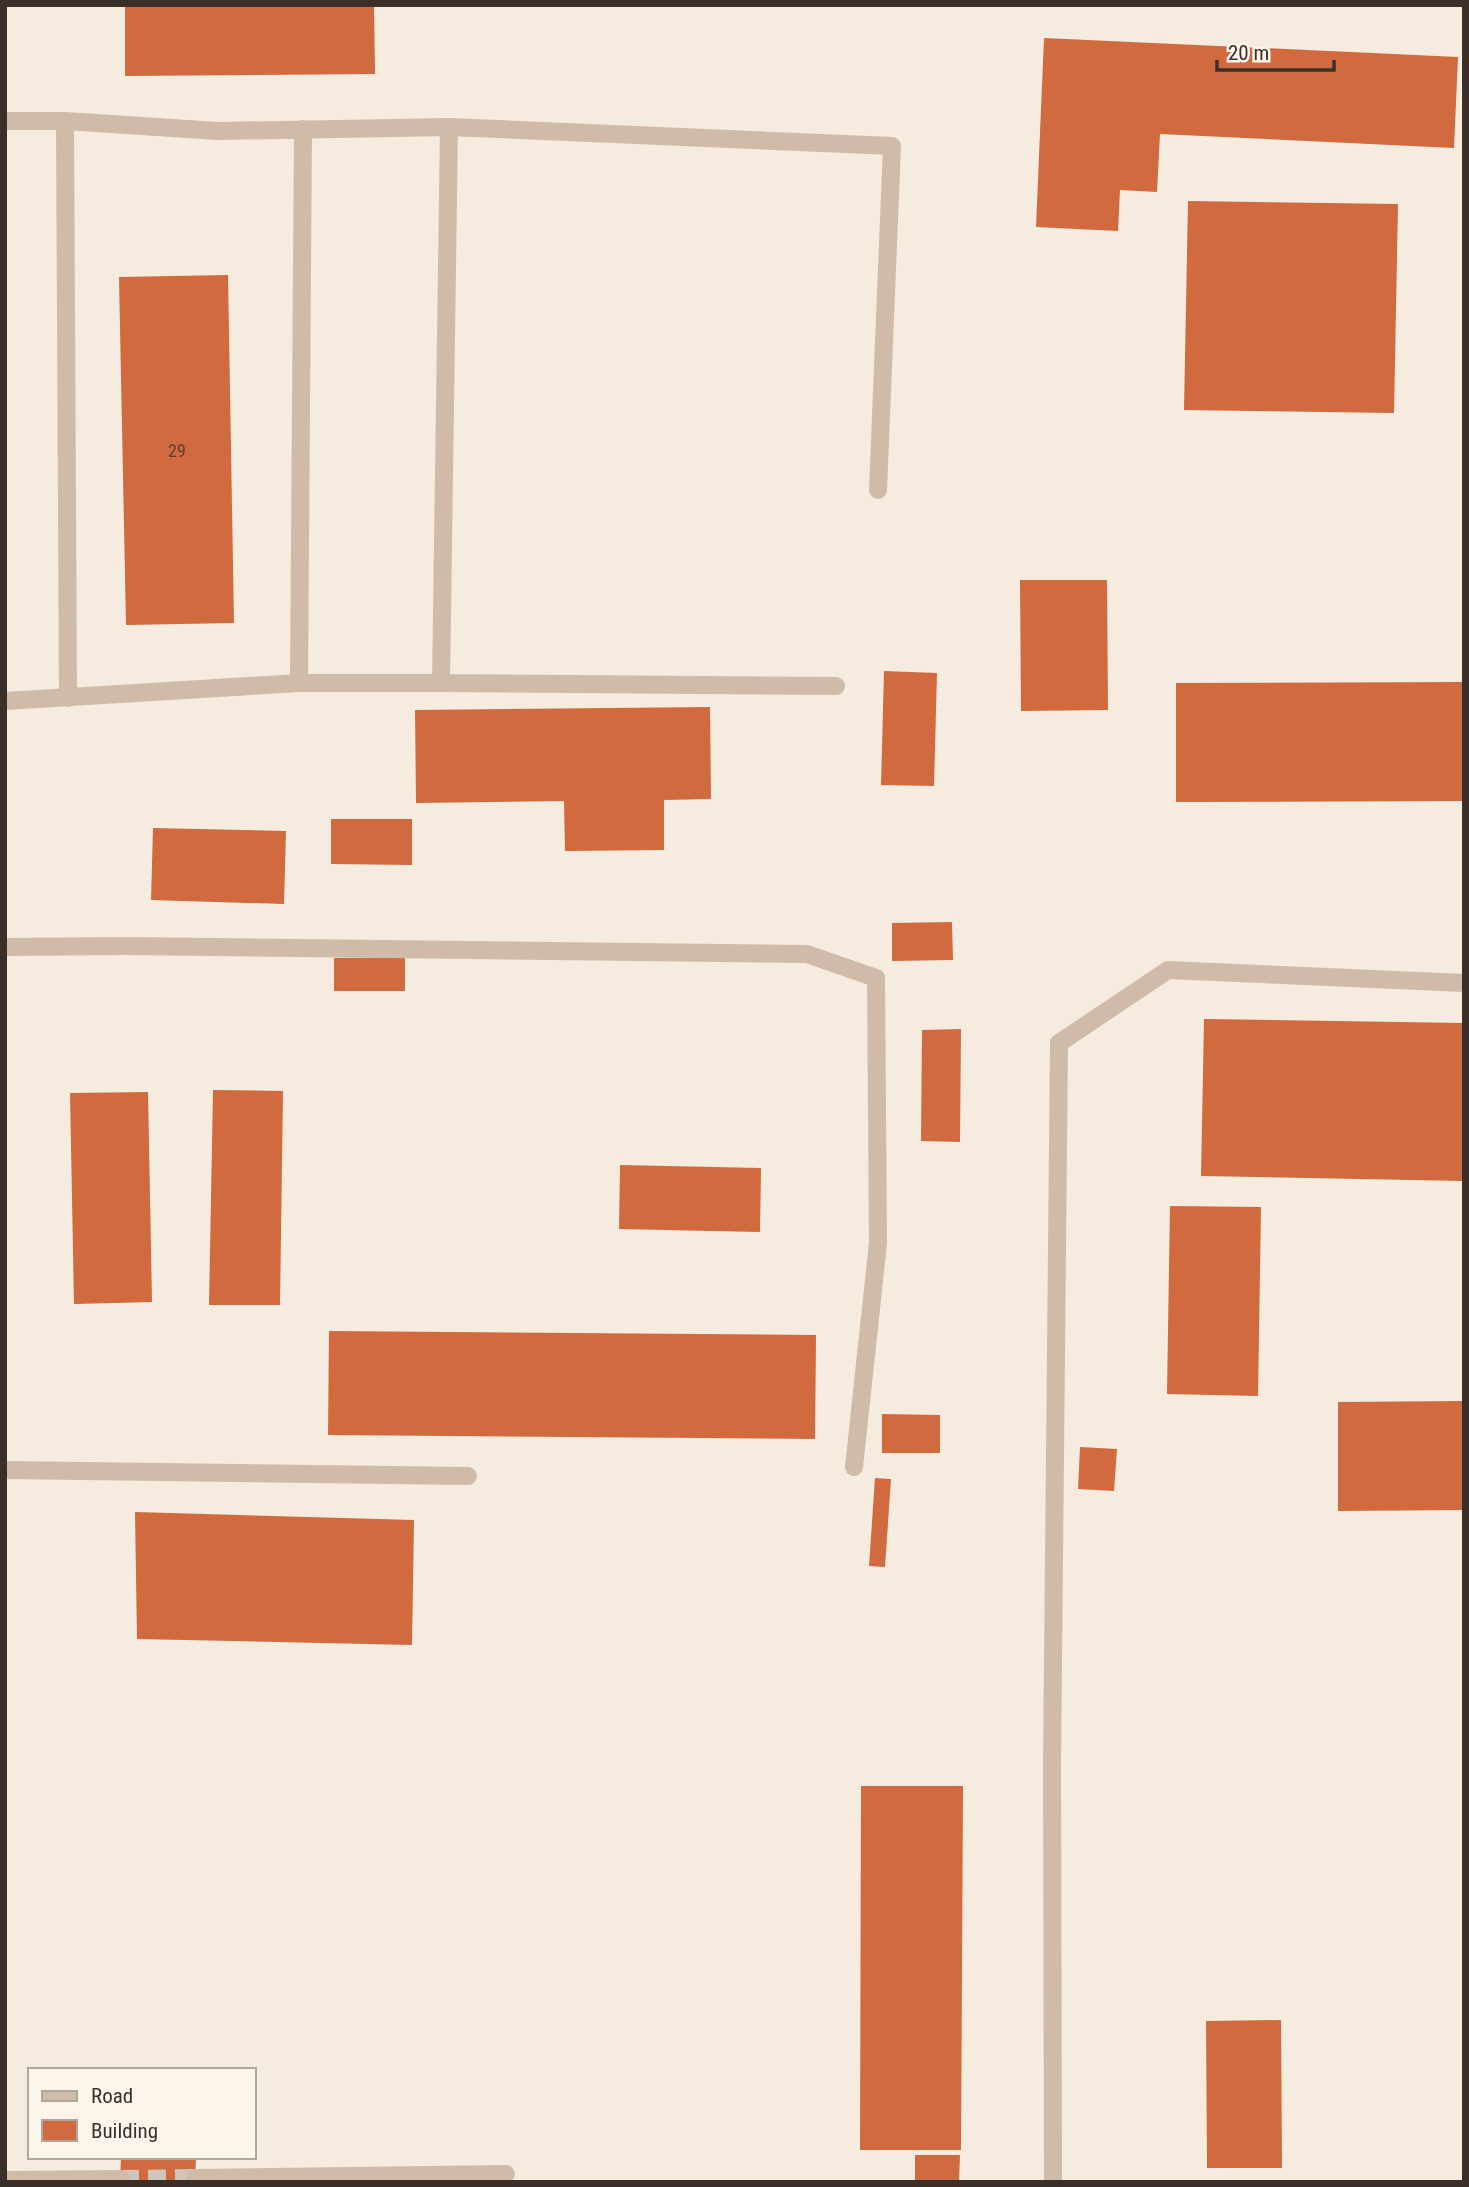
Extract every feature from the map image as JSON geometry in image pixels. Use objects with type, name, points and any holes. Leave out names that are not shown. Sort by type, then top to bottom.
[{"type":"street","points":[[5,121],[65,121],[218,131],[449,127],[892,146],[878,490]]},
{"type":"street","points":[[65,121],[68,698]]},
{"type":"street","points":[[441,683],[449,127]]},
{"type":"street","points":[[299,683],[303,129]]},
{"type":"street","points":[[5,701],[299,683],[836,686]]},
{"type":"street","points":[[5,947],[807,954],[876,978],[878,1243],[854,1467]]},
{"type":"street","points":[[1053,2182],[1054,1506],[1059,1043],[1168,970],[1464,984]]},
{"type":"street","points":[[5,1470],[468,1476]]},
{"type":"street","points":[[195,2178],[506,2174]]},
{"type":"street","points":[[5,2180],[121,2179]]},
{"type":"building","points":[[125,5],[374,5],[375,74],[125,76]]},
{"type":"building","points":[[1044,38],[1458,57],[1454,148],[1160,134],[1157,192],[1120,190],[1118,231],[1036,227]]},
{"type":"building","points":[[1188,201],[1398,204],[1394,413],[1184,410]]},
{"type":"building","points":[[228,275],[234,623],[126,625],[119,277]]},
{"type":"building","points":[[1020,580],[1107,580],[1108,710],[1021,711]]},
{"type":"building","points":[[884,671],[937,673],[934,786],[881,785]]},
{"type":"building","points":[[1464,682],[1464,801],[1176,802],[1176,683]]},
{"type":"building","points":[[710,707],[711,799],[664,800],[664,850],[565,851],[564,801],[416,803],[415,710]]},
{"type":"building","points":[[331,819],[412,819],[412,865],[331,864]]},
{"type":"building","points":[[153,828],[286,831],[284,904],[151,900]]},
{"type":"building","points":[[952,922],[953,960],[892,961],[892,923]]},
{"type":"building","points":[[334,958],[405,958],[405,991],[334,991]]},
{"type":"building","points":[[1204,1019],[1464,1023],[1464,1181],[1201,1176]]},
{"type":"building","points":[[961,1029],[960,1142],[921,1141],[922,1030]]},
{"type":"building","points":[[213,1090],[283,1091],[280,1305],[209,1305]]},
{"type":"building","points":[[148,1092],[152,1302],[74,1304],[70,1093]]},
{"type":"building","points":[[620,1165],[761,1168],[760,1232],[619,1229]]},
{"type":"building","points":[[1170,1206],[1261,1207],[1258,1396],[1167,1394]]},
{"type":"building","points":[[329,1331],[816,1335],[815,1439],[328,1435]]},
{"type":"building","points":[[1464,1401],[1464,1510],[1338,1511],[1338,1402]]},
{"type":"building","points":[[882,1414],[940,1415],[940,1453],[882,1453]]},
{"type":"building","points":[[1080,1447],[1117,1449],[1114,1491],[1078,1489]]},
{"type":"building","points":[[875,1478],[891,1479],[885,1567],[869,1566]]},
{"type":"building","points":[[135,1512],[414,1520],[412,1645],[137,1639]]},
{"type":"building","points":[[861,1786],[963,1786],[961,2150],[860,2150]]},
{"type":"building","points":[[1281,2020],[1282,2168],[1207,2168],[1206,2021]]},
{"type":"building","points":[[915,2155],[960,2155],[959,2182],[915,2182]]},
{"type":"building","points":[[121,2159],[196,2159],[195,2182],[120,2182]]},
{"type":"tunnel","points":[[121,2179],[195,2178]]}]
